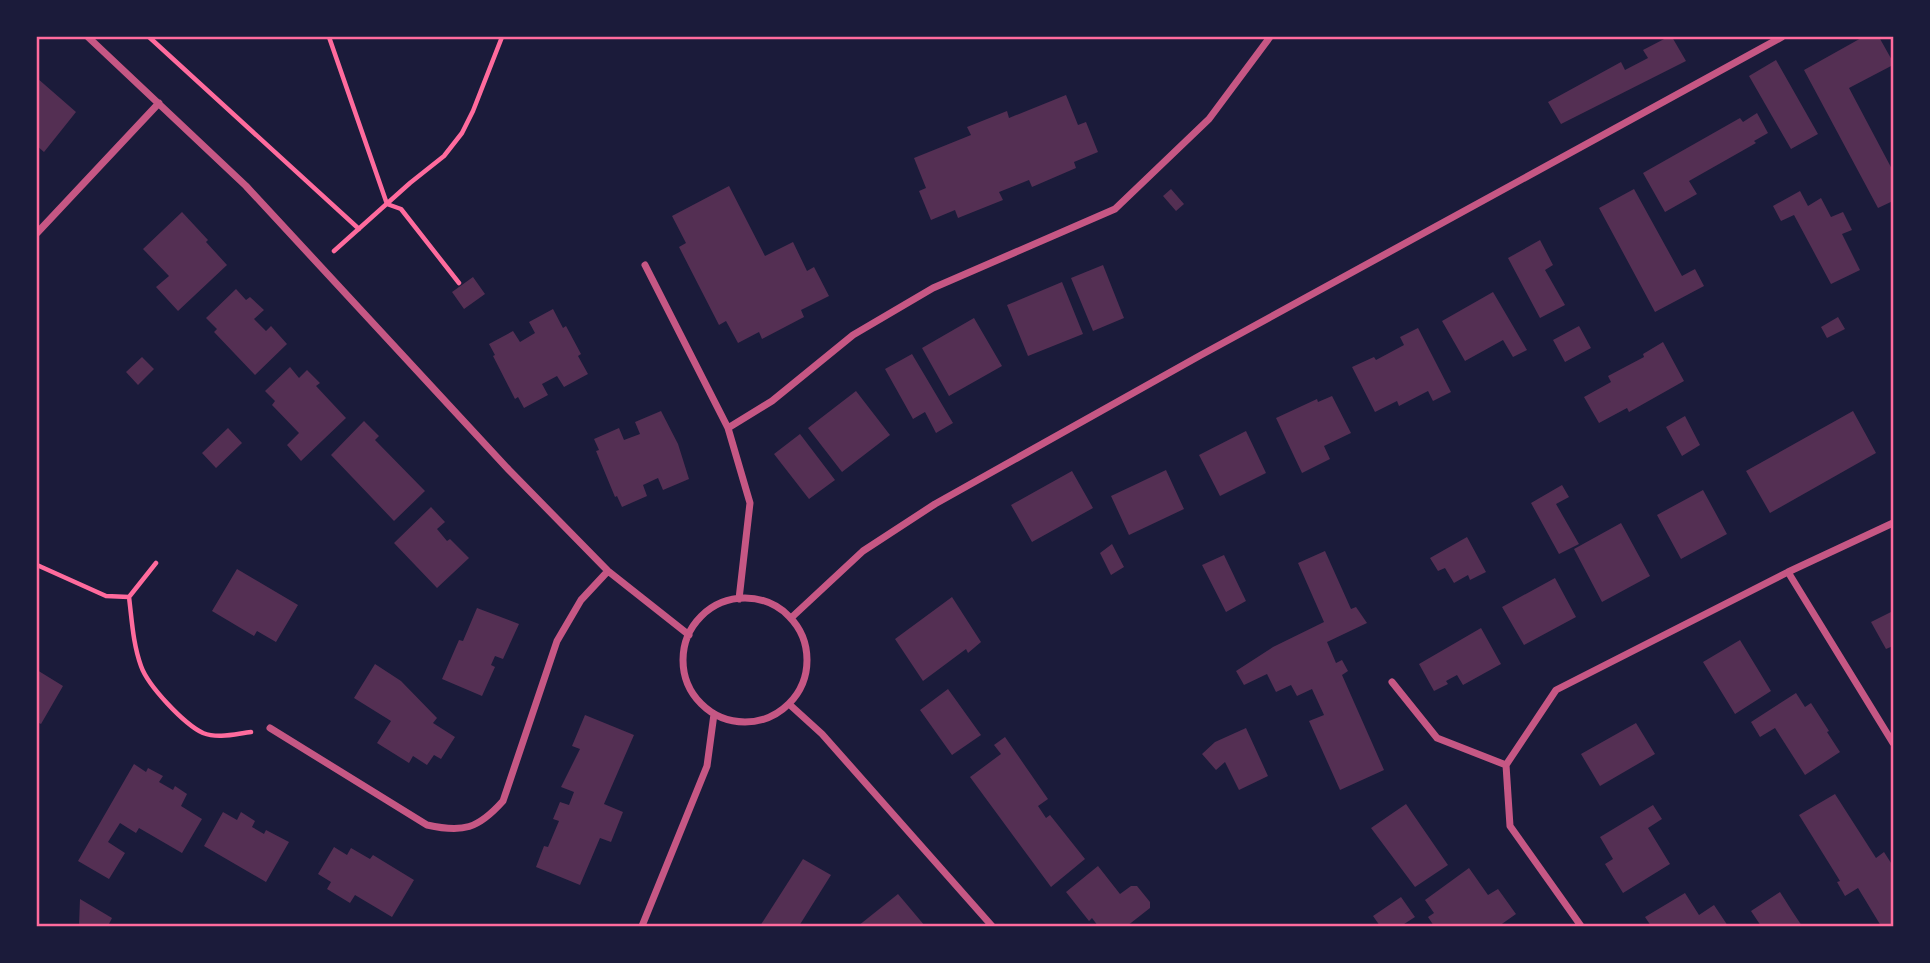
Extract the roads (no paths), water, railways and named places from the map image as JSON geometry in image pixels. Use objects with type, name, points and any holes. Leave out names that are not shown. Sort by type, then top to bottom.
[{"type":"street","points":[[88,37],[246,186],[509,470],[608,571],[689,635]]},
{"type":"street","points":[[728,428],[772,401],[853,335],[933,288],[1115,209],[1209,119],[1270,37]]},
{"type":"street","points":[[791,618],[863,551],[935,505],[1201,355],[1782,37]]},
{"type":"street","points":[[37,233],[159,103]]},
{"type":"street","points":[[645,265],[728,428],[750,503],[739,599]]},
{"type":"street","points":[[1581,926],[1510,826],[1506,765],[1556,690],[1788,572],[1893,523]]},
{"type":"street","points":[[270,728],[427,825],[450,830],[468,828],[488,817],[503,801],[557,641],[582,600],[608,571]]},
{"type":"street","points":[[1788,572],[1893,743]]},
{"type":"street","points":[[739,599],[758,600],[776,607],[791,618],[801,634],[807,652],[806,671],[800,689],[789,704],[773,716],[753,722],[733,722],[714,714],[700,703],[690,688],[684,671],[684,653],[695,623],[704,614],[715,607],[739,599]]},
{"type":"street","points":[[1392,682],[1437,738],[1506,765]]},
{"type":"street","points":[[789,704],[822,734],[992,926]]},
{"type":"street","points":[[642,926],[707,766],[714,714]]}]
